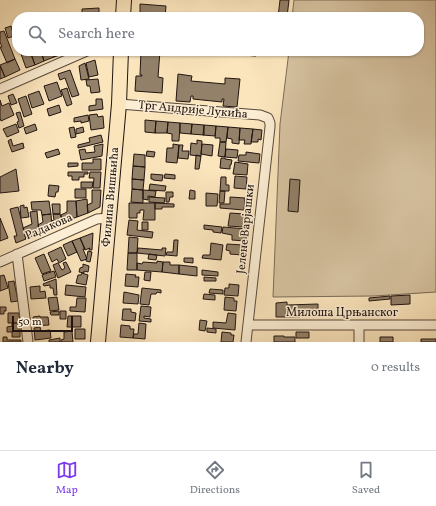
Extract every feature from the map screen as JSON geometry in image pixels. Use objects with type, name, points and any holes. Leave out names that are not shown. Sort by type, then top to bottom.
[{"type":"main road","points":[[123,12],[124,0]]},
{"type":"main road","name":"Филипа Вишњића","points":[[98,342],[119,104],[121,56]]},
{"type":"street","points":[[0,89],[76,56]]},
{"type":"street","name":"Трг Андрије Лукића","points":[[119,104],[260,115],[268,118]]},
{"type":"street","name":"Јелене Варјашки","points":[[246,342],[270,127],[268,118]]},
{"type":"street","name":"Радакова","points":[[0,262],[97,219],[109,218]]},
{"type":"street","points":[[17,254],[28,342]]},
{"type":"street","name":"Милоша Црњанског","points":[[248,325],[436,325]]},
{"type":"street","points":[[359,325],[359,342]]},
{"type":"shaded area","points":[[294,0],[436,0],[436,292],[374,296],[273,297],[280,124],[288,56],[424,56],[424,12],[293,12]]},
{"type":"building","points":[[280,0],[289,0],[288,12],[279,12]]},
{"type":"building","points":[[140,4],[166,6],[165,12],[140,12]]},
{"type":"building","points":[[99,8],[99,12],[82,12],[82,9]]},
{"type":"building","points":[[11,26],[12,37],[8,38],[5,28]]},
{"type":"building","points":[[4,31],[12,51],[12,56],[14,56],[15,59],[7,63],[0,47],[2,47],[0,42],[0,32]]},
{"type":"building","points":[[22,56],[32,56],[35,65],[26,68]]},
{"type":"building","points":[[32,56],[42,56],[44,61],[35,65]]},
{"type":"building","points":[[42,56],[54,56],[54,57],[44,61]]},
{"type":"building","points":[[141,56],[160,56],[158,77],[163,78],[162,93],[135,91],[136,76],[142,76],[140,75]]},
{"type":"building","points":[[15,59],[20,70],[5,77],[0,65]]},
{"type":"building","points":[[95,60],[98,75],[89,77],[86,63]]},
{"type":"building","points":[[85,63],[89,79],[81,80],[79,66]]},
{"type":"building","points":[[0,66],[5,77],[0,79]]},
{"type":"building","points":[[70,70],[79,95],[72,97],[65,78],[60,80],[58,74]]},
{"type":"building","points":[[178,74],[192,76],[191,81],[225,84],[225,78],[240,79],[237,107],[223,106],[224,99],[222,99],[222,102],[193,99],[193,96],[191,96],[190,102],[176,101]]},
{"type":"building","points":[[98,79],[100,92],[91,93],[90,86],[87,86],[86,80]]},
{"type":"building","points":[[57,82],[62,96],[49,101],[44,86]]},
{"type":"building","points":[[67,88],[72,104],[67,106],[61,90]]},
{"type":"building","points":[[39,91],[44,104],[32,108],[28,95]]},
{"type":"building","points":[[13,94],[17,103],[11,105],[8,96]]},
{"type":"building","points":[[26,96],[32,114],[24,117],[18,99]]},
{"type":"building","points":[[96,99],[102,99],[103,109],[89,111],[89,106],[96,105]]},
{"type":"building","points":[[0,100],[2,106],[9,103],[14,115],[1,121],[0,118]]},
{"type":"building","points":[[59,105],[61,112],[49,116],[47,109]]},
{"type":"building","points":[[20,112],[24,126],[19,128],[17,122],[19,121],[16,113]]},
{"type":"building","points":[[97,114],[98,117],[103,116],[104,128],[91,130],[89,115]]},
{"type":"building","points":[[88,115],[89,121],[81,123],[81,121],[74,122],[74,118]]},
{"type":"building","points":[[145,120],[156,121],[155,133],[145,132]]},
{"type":"building","points":[[156,121],[168,122],[167,133],[155,133]]},
{"type":"building","points":[[168,122],[180,123],[179,141],[172,141],[172,134],[167,133]]},
{"type":"building","points":[[180,123],[192,124],[191,134],[180,133]]},
{"type":"building","points":[[16,124],[19,132],[7,137],[3,129]]},
{"type":"building","points":[[35,124],[37,130],[26,134],[24,128]]},
{"type":"building","points":[[192,124],[204,125],[204,135],[191,134]]},
{"type":"building","points":[[204,125],[216,126],[215,136],[203,135]]},
{"type":"building","points":[[216,126],[228,127],[226,142],[220,142],[220,138],[215,138]]},
{"type":"building","points":[[74,127],[76,137],[71,138],[69,128]]},
{"type":"building","points":[[83,127],[84,132],[76,134],[76,129]]},
{"type":"building","points":[[228,127],[240,128],[239,144],[232,143],[232,139],[227,138]]},
{"type":"building","points":[[240,128],[253,129],[251,144],[244,144],[245,140],[239,140]]},
{"type":"building","points":[[253,129],[262,130],[261,140],[258,139],[258,142],[251,142]]},
{"type":"building","points":[[101,135],[103,142],[78,148],[78,145],[90,142],[89,138]]},
{"type":"building","points":[[11,139],[13,146],[23,143],[24,148],[12,152],[8,141]]},
{"type":"building","points":[[197,140],[202,141],[201,156],[190,155],[191,143],[197,144]]},
{"type":"building","points":[[220,142],[226,142],[225,157],[218,156]]},
{"type":"building","points":[[103,144],[102,156],[81,160],[79,150],[85,149],[86,153],[95,152],[94,146]]},
{"type":"building","points":[[173,144],[179,145],[177,163],[166,162],[167,148],[173,148]]},
{"type":"building","points":[[202,144],[213,145],[212,156],[201,154]]},
{"type":"building","points":[[179,145],[183,145],[182,151],[189,151],[188,159],[178,158]]},
{"type":"building","points":[[58,149],[60,154],[47,158],[45,153]]},
{"type":"building","points":[[226,149],[238,150],[237,158],[225,157]]},
{"type":"building","points":[[147,151],[155,152],[154,157],[146,156]]},
{"type":"building","points":[[246,152],[260,154],[259,163],[238,161],[239,155],[246,155]]},
{"type":"building","points":[[134,154],[145,155],[145,167],[133,166]]},
{"type":"building","points":[[196,155],[201,156],[199,169],[195,169]]},
{"type":"building","points":[[221,158],[232,160],[230,169],[220,168]]},
{"type":"building","points":[[93,159],[101,159],[101,170],[82,170],[82,163],[93,163]]},
{"type":"building","points":[[235,162],[248,164],[247,175],[233,174]]},
{"type":"building","points":[[68,163],[78,163],[78,166],[68,167]]},
{"type":"building","points":[[133,166],[145,167],[144,180],[132,179]]},
{"type":"building","points":[[16,169],[19,191],[0,193],[0,177]]},
{"type":"building","points":[[68,172],[88,172],[88,174],[84,174],[84,177],[79,177],[79,180],[72,180],[72,176],[68,176]]},
{"type":"building","points":[[90,172],[101,172],[100,188],[93,188],[94,178],[89,178]]},
{"type":"building","points":[[151,174],[163,175],[162,181],[151,179]]},
{"type":"building","points":[[165,174],[175,175],[175,179],[164,178]]},
{"type":"building","points":[[235,176],[247,177],[246,189],[234,188]]},
{"type":"building","points":[[221,177],[226,177],[226,185],[229,185],[229,191],[220,191]]},
{"type":"building","points":[[132,179],[144,180],[143,190],[132,189]]},
{"type":"building","points":[[290,179],[300,180],[298,212],[288,211]]},
{"type":"building","points":[[81,182],[93,182],[92,188],[81,188]]},
{"type":"building","points":[[150,184],[166,186],[165,191],[149,190]]},
{"type":"building","points":[[49,185],[59,186],[55,197],[48,196]]},
{"type":"building","points":[[75,189],[86,189],[86,198],[75,198]]},
{"type":"building","points":[[132,189],[143,190],[143,203],[131,202]]},
{"type":"building","points":[[92,190],[101,190],[100,207],[88,213],[87,205],[92,203]]},
{"type":"building","points":[[143,190],[156,191],[155,197],[148,196],[148,200],[143,199]]},
{"type":"building","points":[[190,190],[195,191],[195,199],[189,199]]},
{"type":"building","points":[[220,191],[225,191],[224,203],[219,203]]},
{"type":"building","points":[[166,192],[173,192],[173,197],[170,197],[169,202],[166,202]]},
{"type":"building","points":[[206,193],[218,194],[217,206],[206,206]]},
{"type":"building","points":[[149,197],[165,198],[164,203],[149,202]]},
{"type":"building","points":[[230,197],[245,198],[244,210],[220,208],[220,204],[230,204]]},
{"type":"building","points":[[87,199],[88,213],[77,217],[76,201]]},
{"type":"building","points":[[49,201],[51,214],[42,215],[41,210],[32,210],[31,202]]},
{"type":"building","points":[[67,201],[76,201],[77,217],[63,222],[61,215],[67,212]]},
{"type":"building","points":[[129,203],[155,203],[155,220],[143,220],[144,210],[140,210],[140,213],[137,213],[137,218],[129,218]]},
{"type":"building","points":[[155,203],[174,204],[174,207],[162,207],[162,209],[155,209]]},
{"type":"building","points":[[52,204],[60,204],[60,214],[53,214]]},
{"type":"building","points":[[24,205],[24,208],[27,207],[29,217],[21,218],[20,206]]},
{"type":"building","points":[[18,207],[26,239],[16,243],[14,236],[17,236],[10,209]]},
{"type":"building","points":[[37,211],[39,233],[26,239],[23,228],[32,224],[30,212]]},
{"type":"building","points":[[230,213],[245,214],[244,227],[228,226]]},
{"type":"building","points":[[51,214],[52,227],[39,233],[38,225],[43,222],[42,215]]},
{"type":"building","points":[[53,214],[60,214],[63,222],[52,227],[51,221],[54,220]]},
{"type":"building","points":[[0,218],[8,238],[0,241]]},
{"type":"building","points":[[129,220],[138,221],[137,230],[153,232],[152,238],[127,235]]},
{"type":"building","points":[[142,222],[148,222],[148,230],[142,230]]},
{"type":"building","points":[[204,225],[222,227],[221,233],[204,229]]},
{"type":"building","points":[[223,227],[247,229],[246,241],[232,240],[232,235],[222,233]]},
{"type":"building","points":[[93,233],[92,250],[89,250],[90,248],[85,250],[80,238]]},
{"type":"building","points":[[129,237],[138,238],[137,253],[128,253]]},
{"type":"building","points":[[80,238],[85,249],[83,249],[87,259],[81,261],[72,241]]},
{"type":"building","points":[[174,240],[178,240],[177,256],[166,255],[167,252],[173,252]]},
{"type":"building","points":[[72,241],[77,252],[68,256],[63,245]]},
{"type":"building","points":[[211,243],[223,245],[221,260],[202,258],[203,255],[210,255]]},
{"type":"building","points":[[227,244],[243,245],[242,255],[230,254],[230,251],[226,250]]},
{"type":"building","points":[[61,247],[66,259],[59,263],[57,259],[52,262],[48,253]]},
{"type":"building","points":[[138,248],[162,250],[162,248],[166,248],[165,256],[137,253]]},
{"type":"building","points":[[88,251],[92,252],[90,262],[86,261]]},
{"type":"building","points":[[128,253],[137,253],[137,270],[127,270]]},
{"type":"building","points":[[44,254],[51,271],[42,274],[35,258]]},
{"type":"building","points":[[149,254],[157,255],[156,260],[148,259]]},
{"type":"building","points":[[184,258],[193,258],[193,263],[184,262]]},
{"type":"building","points":[[157,261],[163,262],[162,272],[137,270],[137,263],[157,263]]},
{"type":"building","points":[[66,262],[71,272],[58,278],[53,265],[58,263],[62,270],[65,268],[63,263]]},
{"type":"building","points":[[163,262],[170,262],[170,265],[179,265],[179,274],[162,272]]},
{"type":"building","points":[[83,264],[89,266],[88,272],[79,272],[80,268],[83,267]]},
{"type":"building","points":[[179,265],[197,267],[197,276],[179,274]]},
{"type":"building","points":[[202,270],[218,272],[218,276],[202,275]]},
{"type":"building","points":[[54,271],[56,277],[44,281],[42,275]]},
{"type":"building","points":[[145,272],[151,272],[150,281],[144,280]]},
{"type":"building","points":[[82,273],[88,275],[86,285],[76,283],[78,275],[81,275]]},
{"type":"building","points":[[126,274],[136,275],[135,277],[139,277],[138,287],[125,286]]},
{"type":"building","points":[[4,275],[8,288],[0,291],[0,276]]},
{"type":"building","points":[[204,277],[216,278],[216,281],[204,281]]},
{"type":"building","points":[[56,279],[57,295],[54,295],[53,288],[50,288],[50,285],[44,286],[43,284]]},
{"type":"building","points":[[14,281],[18,301],[11,302],[8,282]]},
{"type":"building","points":[[229,284],[239,285],[238,296],[224,295],[225,288],[229,288]]},
{"type":"building","points":[[66,285],[86,287],[85,297],[65,295]]},
{"type":"building","points":[[40,286],[40,292],[45,291],[46,298],[31,299],[30,287]]},
{"type":"building","points":[[142,288],[161,290],[161,293],[157,292],[156,294],[151,294],[149,305],[140,304]]},
{"type":"building","points":[[210,289],[223,290],[223,294],[209,293]]},
{"type":"building","points":[[124,292],[139,295],[138,304],[123,303]]},
{"type":"building","points":[[204,294],[215,295],[215,300],[203,299]]},
{"type":"building","points":[[410,295],[410,304],[391,305],[391,296]]},
{"type":"building","points":[[390,296],[390,299],[369,301],[369,298]]},
{"type":"building","points":[[57,297],[59,310],[50,311],[48,298]]},
{"type":"building","points":[[225,297],[234,298],[234,301],[237,301],[236,311],[224,310]]},
{"type":"building","points":[[77,298],[86,298],[85,312],[70,311],[70,307],[76,307]]},
{"type":"building","points":[[287,302],[287,305],[318,304],[318,311],[306,311],[306,313],[300,314],[300,317],[276,317],[276,303]]},
{"type":"building","points":[[141,306],[151,307],[150,317],[144,316],[144,318],[151,319],[151,322],[139,321]]},
{"type":"building","points":[[0,307],[6,307],[4,314],[0,314]]},
{"type":"building","points":[[123,309],[131,309],[131,312],[136,313],[135,321],[122,320]]},
{"type":"building","points":[[59,311],[59,315],[51,315],[50,312]]},
{"type":"building","points":[[60,311],[66,311],[66,319],[60,319]]},
{"type":"building","points":[[8,313],[19,313],[20,323],[8,323]]},
{"type":"building","points":[[228,313],[236,314],[235,330],[213,328],[213,322],[226,323]]},
{"type":"building","points":[[68,316],[81,316],[81,327],[67,327]]},
{"type":"building","points":[[33,317],[48,317],[49,325],[34,326]]},
{"type":"building","points":[[200,320],[207,321],[205,331],[199,330]]},
{"type":"building","points":[[12,323],[20,323],[20,337],[12,337],[12,332],[7,332],[7,327],[12,326]]},
{"type":"building","points":[[139,323],[146,324],[145,339],[133,338],[134,334],[138,334]]},
{"type":"building","points":[[121,325],[130,326],[130,329],[134,329],[133,338],[120,337]]},
{"type":"building","points":[[40,327],[41,331],[50,330],[51,338],[35,340],[34,328]]},
{"type":"building","points":[[207,328],[216,329],[216,333],[207,332]]},
{"type":"building","points":[[75,329],[85,329],[85,339],[75,339]]},
{"type":"building","points":[[72,331],[73,342],[61,342],[61,340],[64,339],[64,332]]},
{"type":"building","points":[[222,332],[231,333],[231,335],[234,335],[233,342],[221,342]]},
{"type":"building","points":[[296,332],[309,332],[309,338],[296,338]]},
{"type":"building","points":[[274,336],[295,337],[295,342],[274,342]]},
{"type":"building","points":[[3,337],[7,337],[7,340],[21,340],[21,342],[3,342]]},
{"type":"building","points":[[380,337],[393,337],[393,342],[380,342]]},
{"type":"building","points":[[60,338],[60,342],[49,342],[49,340]]},
{"type":"building","points":[[421,339],[436,339],[436,342],[421,342]]}]
